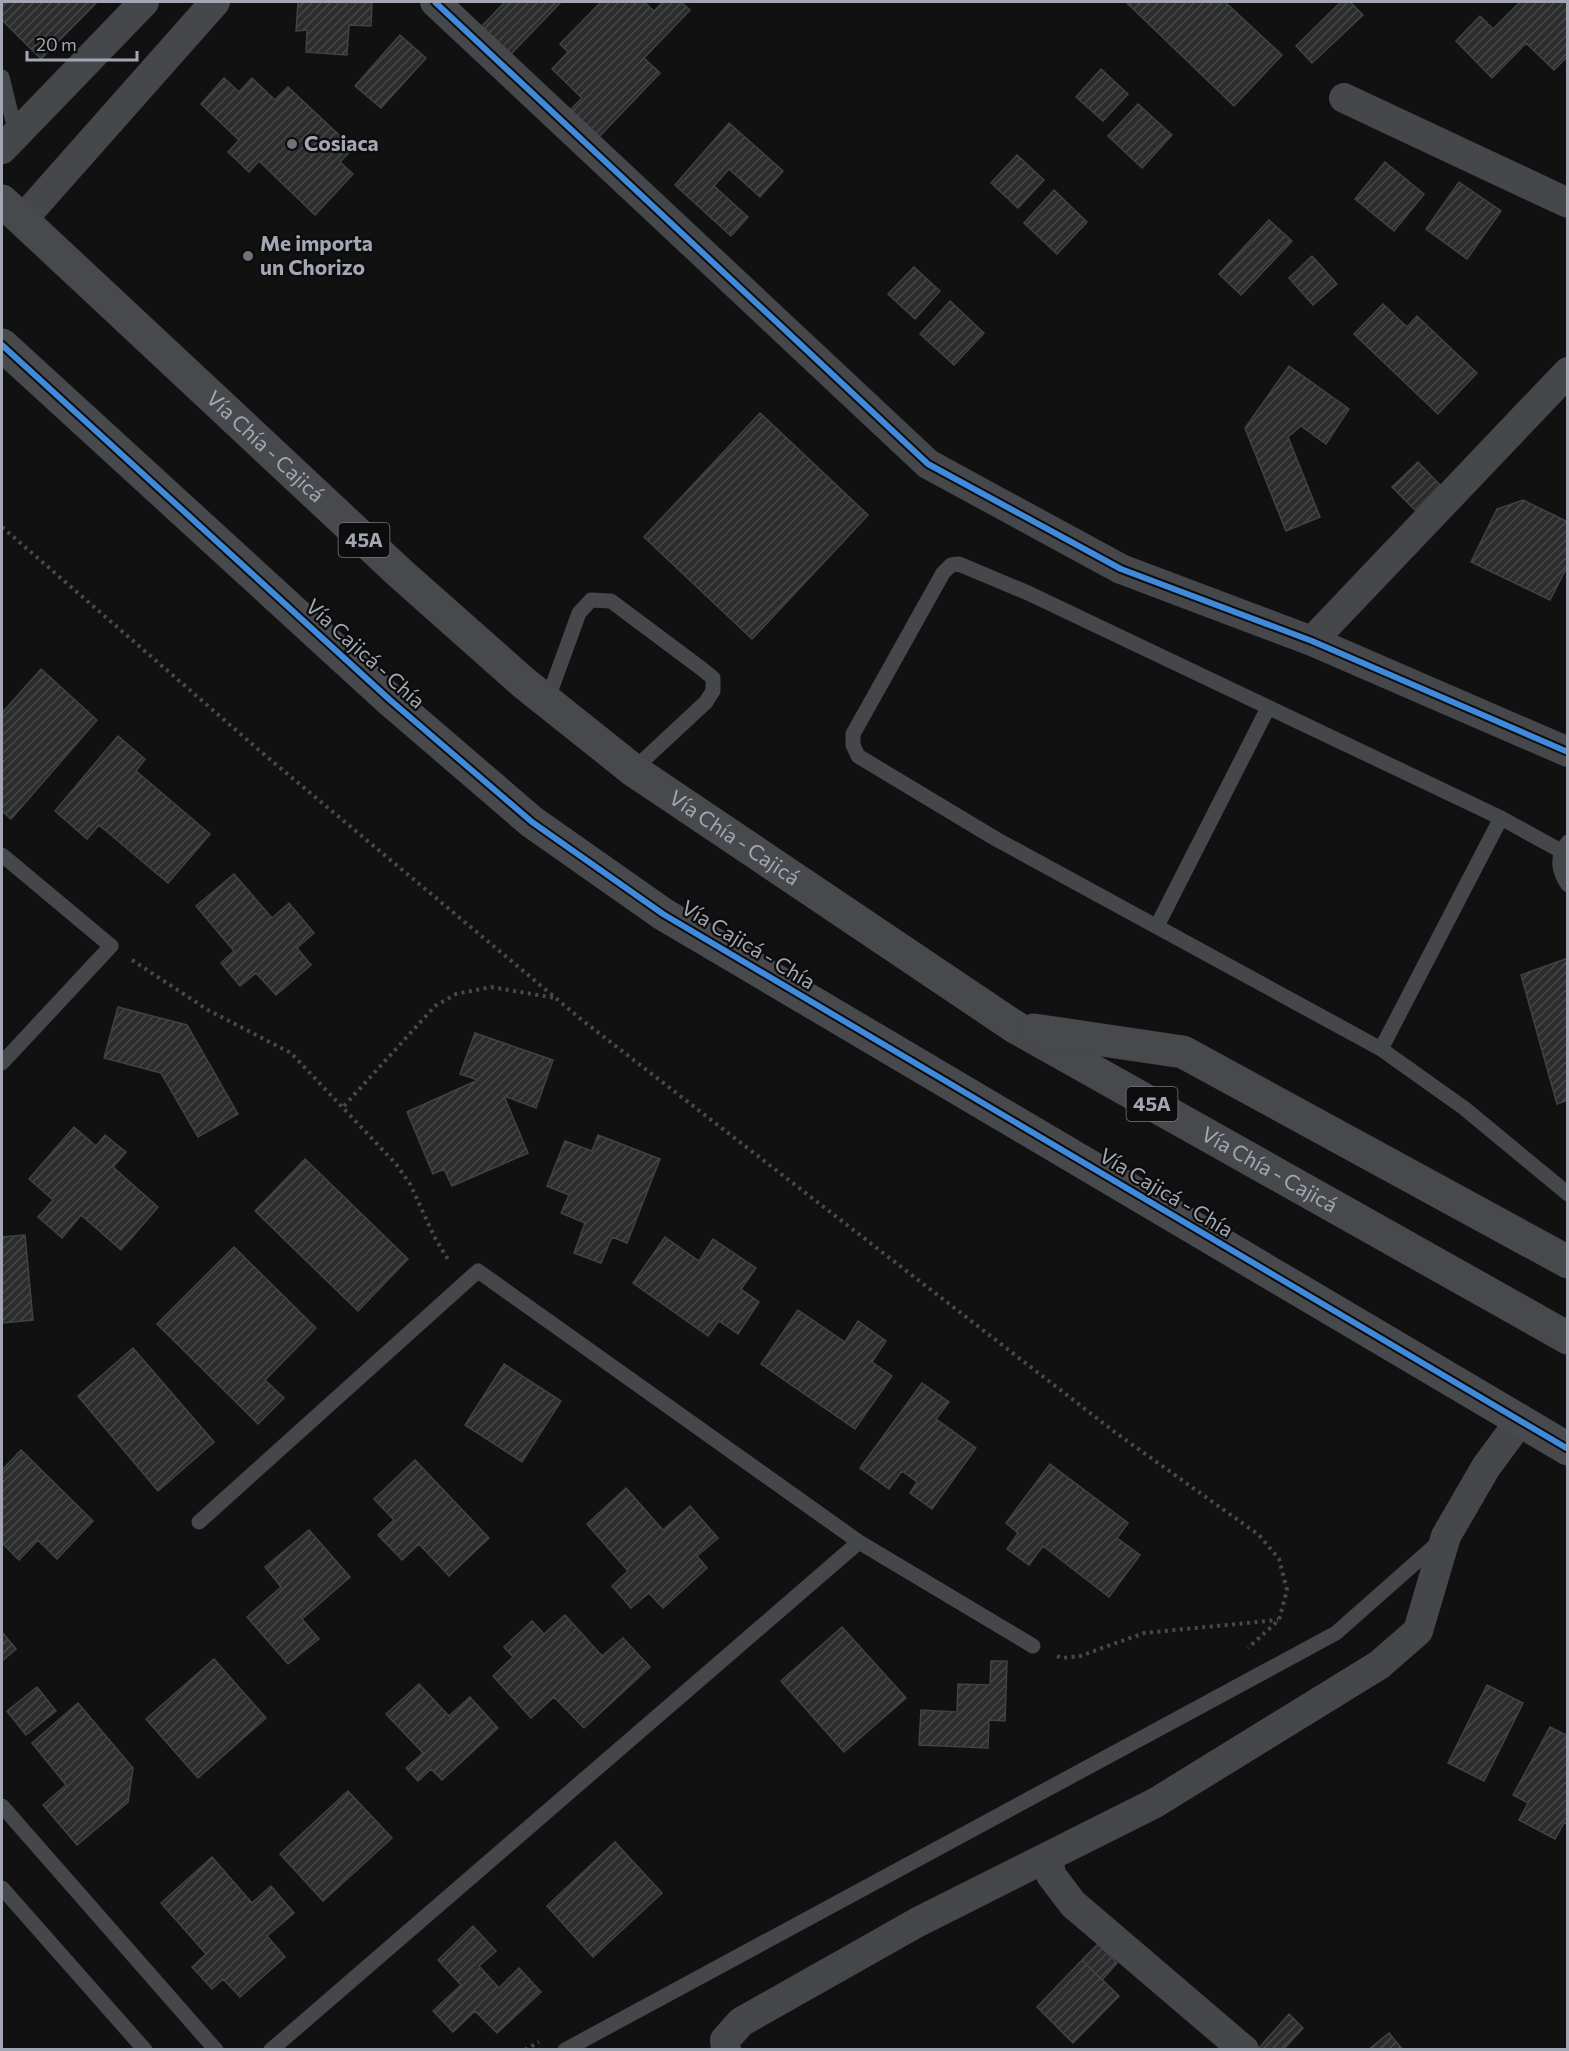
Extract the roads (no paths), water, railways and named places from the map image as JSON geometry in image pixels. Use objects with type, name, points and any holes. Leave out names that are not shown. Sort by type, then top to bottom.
[{"type":"highway","name":"Vía Chía - Cajicá","points":[[12,210],[401,574],[547,701],[633,770],[1015,1027],[1568,1338]]},
{"type":"highway","name":"Vía Cajicá - Chía","points":[[2,345],[390,700],[541,829],[663,914],[1568,1449]]},
{"type":"highway","points":[[1015,1027],[1184,1052],[1568,1262]]},
{"type":"street","points":[[9,142],[144,2]]},
{"type":"street","points":[[12,210],[215,2]]},
{"type":"street","points":[[435,2],[928,464],[1121,569],[1312,641],[1568,752]]},
{"type":"street","points":[[1344,98],[1568,203]]},
{"type":"street","points":[[1312,641],[1568,372]]},
{"type":"street","points":[[726,2049],[725,2040],[741,2022],[918,1922],[1155,1803],[1379,1665],[1418,1631],[1446,1536],[1486,1467],[1520,1421]]},
{"type":"street","points":[[1048,1857],[1051,1875],[1073,1904],[1244,2049]]},
{"type":"lane","points":[[2,77],[9,142]]},
{"type":"lane","points":[[1568,885],[1559,871],[1564,847],[1028,593],[959,564],[951,565],[943,573],[854,734],[853,745],[858,756],[996,839],[1381,1049],[1464,1108],[1568,1194]]},
{"type":"lane","points":[[547,701],[579,613],[591,600],[610,601],[702,669],[713,678],[713,691],[705,702],[633,770]]},
{"type":"lane","points":[[1157,926],[1268,708]]},
{"type":"lane","points":[[1381,1049],[1501,818]]},
{"type":"lane","points":[[2,855],[111,946],[2,1064]]},
{"type":"lane","points":[[199,1522],[478,1271],[859,1542],[1033,1646]]},
{"type":"lane","points":[[565,2049],[1336,1633],[1446,1536]]},
{"type":"lane","points":[[271,2049],[859,1542]]},
{"type":"lane","points":[[2,1806],[216,2049]]},
{"type":"lane","points":[[2,1888],[145,2049]]},
{"type":"place","name":"Cosiaca","points":[[292,144]]},
{"type":"place","name":"Me importa un Chorizo","points":[[248,256]]}]
